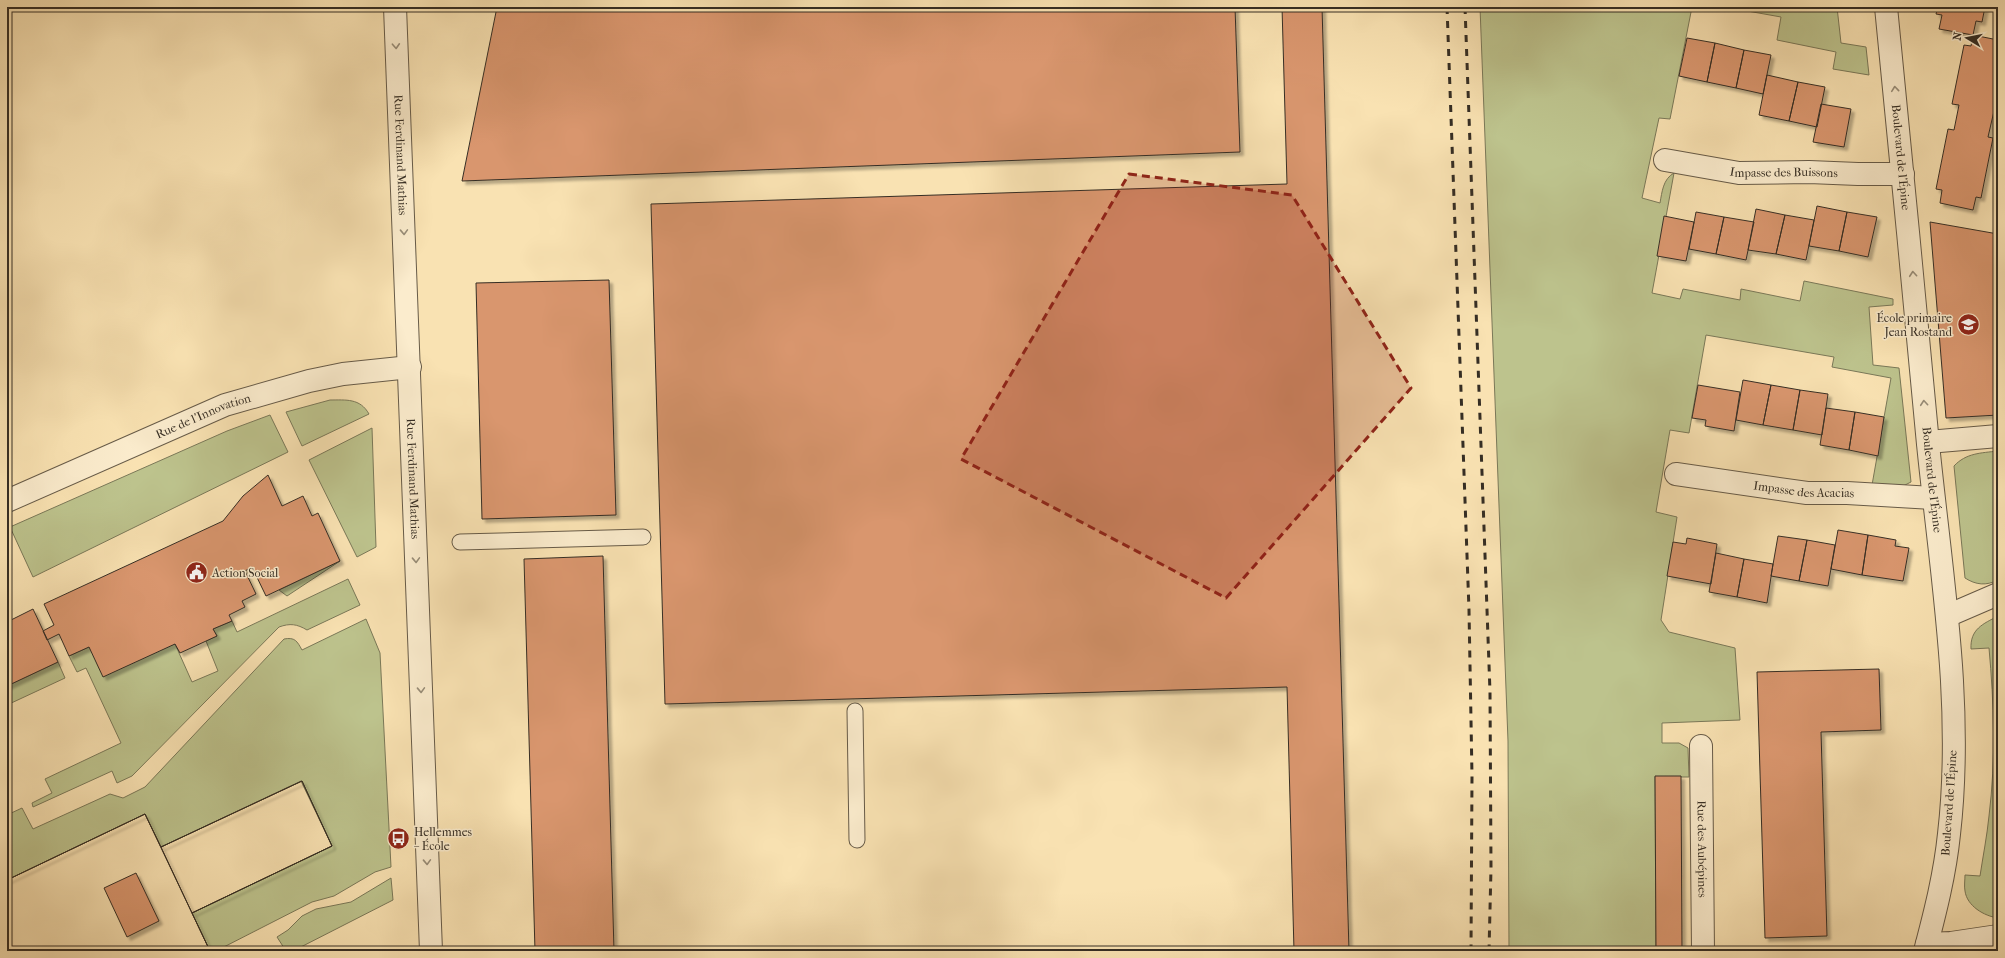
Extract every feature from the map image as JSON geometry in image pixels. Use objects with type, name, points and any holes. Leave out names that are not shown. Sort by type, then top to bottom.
[{"type":"street","name":"Rue Ferdinand Mathias","points":[[394,7],[410,367],[431,951]]},
{"type":"street","name":"Boulevard de l'Épine","points":[[1886,7],[1928,442],[1947,616],[1953,704],[1952,795],[1944,865],[1926,947]]},
{"type":"street","name":"Impasse des Buissons","points":[[1665,160],[1739,173],[1802,172],[1903,174]]},
{"type":"street","name":"Rue de l'Innovation","points":[[7,501],[224,405],[309,381],[343,374],[410,367]]},
{"type":"street","points":[[1928,442],[1998,436]]},
{"type":"street","name":"Impasse des Acacias","points":[[1676,474],[1807,492],[1934,498]]},
{"type":"street","points":[[1947,616],[1998,594]]},
{"type":"street","name":"Rue des Aubépines","points":[[1701,746],[1703,951]]},
{"type":"street","points":[[1926,947],[1998,936]]},
{"type":"lane","points":[[460,542],[643,537]]},
{"type":"lane","points":[[855,711],[857,840]]},
{"type":"highlighted area","points":[[1129,174],[1292,195],[1411,388],[1226,598],[961,459]]},
{"type":"green space","points":[[1480,7],[1692,7],[1670,119],[1659,118],[1642,198],[1660,203],[1665,182],[1674,173],[1652,293],[1680,299],[1683,289],[1740,300],[1741,289],[1800,301],[1804,281],[1893,299],[1893,305],[1869,307],[1873,365],[1899,368],[1911,482],[1901,487],[1872,485],[1891,378],[1832,367],[1834,357],[1706,335],[1689,433],[1670,430],[1656,512],[1677,517],[1661,620],[1669,632],[1735,648],[1740,720],[1662,723],[1662,743],[1679,743],[1688,748],[1689,777],[1655,777],[1656,951],[1509,951],[1508,741]]},
{"type":"green space","points":[[1725,7],[1837,7],[1841,43],[1866,47],[1869,75],[1833,69],[1836,52],[1777,40],[1781,17]]},
{"type":"green space","points":[[330,400],[352,401],[361,405],[369,414],[302,446],[286,412]]},
{"type":"green space","points":[[270,415],[288,452],[33,577],[10,527],[227,431]]},
{"type":"green space","points":[[372,428],[376,547],[357,557],[309,460]]},
{"type":"green space","points":[[1998,451],[1998,580],[1981,584],[1965,578],[1954,466],[1969,456]]},
{"type":"green space","points":[[340,561],[287,596],[279,590]]},
{"type":"green space","points":[[348,579],[360,605],[307,630],[300,626],[293,625],[279,627],[132,776],[117,783],[112,771],[33,807],[32,803],[52,793],[45,779],[121,743],[86,668],[77,672],[69,656],[89,647],[175,644],[192,682],[218,671],[206,641],[217,636],[213,629],[232,621],[237,632]]},
{"type":"green space","points":[[1998,616],[1998,918],[1982,913],[1969,901],[1965,891],[1965,875],[1980,876],[1989,816],[1993,774],[1993,711],[1989,648],[1971,649],[1971,642],[1978,628]]},
{"type":"green space","points":[[366,619],[380,653],[391,867],[375,872],[334,896],[312,902],[216,951],[210,951],[192,913],[332,846],[301,781],[161,847],[145,814],[7,880],[7,815],[22,808],[33,829],[110,794],[123,798],[145,787],[284,639],[295,640],[302,650]]},
{"type":"green space","points":[[58,662],[65,678],[7,705],[7,686]]},
{"type":"green space","points":[[391,878],[393,900],[293,951],[286,951],[277,937],[288,930],[302,916],[316,909],[351,902]]},
{"type":"building","points":[[497,7],[1235,7],[1240,152],[462,181]]},
{"type":"building","points":[[1282,7],[1322,7],[1349,951],[1294,951],[1287,687],[665,704],[651,204],[1287,184]]},
{"type":"building","points":[[1938,7],[1985,7],[1982,22],[1976,21],[1973,35],[1939,29],[1942,15],[1936,14]]},
{"type":"building","points":[[1973,35],[1998,40],[1998,112],[1994,111],[1988,137],[1993,138],[1981,198],[1976,197],[1973,210],[1940,203],[1942,190],[1936,189],[1948,129],[1954,130],[1959,105],[1952,104],[1964,45],[1971,46]]},
{"type":"building","points":[[1687,38],[1715,43],[1707,82],[1679,76]]},
{"type":"building","points":[[1715,43],[1744,50],[1736,88],[1707,82]]},
{"type":"building","points":[[1744,50],[1771,55],[1763,94],[1736,88]]},
{"type":"building","points":[[1767,75],[1798,82],[1789,121],[1759,115]]},
{"type":"building","points":[[1798,82],[1825,87],[1817,127],[1789,121]]},
{"type":"building","points":[[1821,104],[1851,109],[1844,147],[1813,142]]},
{"type":"building","points":[[1817,206],[1847,212],[1839,251],[1809,246]]},
{"type":"building","points":[[1756,209],[1785,215],[1776,254],[1748,250]]},
{"type":"building","points":[[1696,212],[1724,217],[1716,254],[1689,249]]},
{"type":"building","points":[[1847,212],[1877,217],[1868,257],[1839,251]]},
{"type":"building","points":[[1785,215],[1814,220],[1806,260],[1776,254]]},
{"type":"building","points":[[1664,216],[1694,222],[1686,261],[1657,256]]},
{"type":"building","points":[[1724,217],[1754,222],[1746,260],[1716,254]]},
{"type":"building","name":"École primaire Jean Rostand","points":[[1930,222],[1998,234],[1998,415],[1946,418]]},
{"type":"building","points":[[609,280],[616,515],[482,519],[476,283]]},
{"type":"building","points":[[1743,380],[1771,385],[1763,425],[1736,420]]},
{"type":"building","points":[[1698,385],[1740,392],[1734,431],[1705,426],[1706,420],[1692,418]]},
{"type":"building","points":[[1771,385],[1800,390],[1793,430],[1763,425]]},
{"type":"building","points":[[1800,390],[1828,394],[1822,435],[1793,430]]},
{"type":"building","points":[[1826,408],[1855,412],[1849,450],[1820,445]]},
{"type":"building","points":[[1855,412],[1884,417],[1878,456],[1849,450]]},
{"type":"building","points":[[268,475],[282,506],[303,496],[312,516],[318,513],[340,561],[266,596],[252,567],[245,571],[256,594],[242,601],[245,607],[229,615],[232,621],[213,629],[217,636],[180,653],[175,644],[103,677],[89,647],[69,656],[59,634],[47,640],[43,631],[54,625],[44,604],[223,521],[243,496]]},
{"type":"building","points":[[1838,530],[1868,535],[1862,575],[1831,569]]},
{"type":"building","points":[[1868,535],[1896,540],[1895,546],[1909,548],[1903,581],[1862,575]]},
{"type":"building","points":[[1778,536],[1807,540],[1799,581],[1771,576]]},
{"type":"building","points":[[1687,538],[1717,544],[1711,584],[1667,576],[1673,542],[1686,544]]},
{"type":"building","points":[[1807,540],[1835,545],[1828,586],[1799,581]]},
{"type":"building","points":[[1716,553],[1744,559],[1737,597],[1709,592]]},
{"type":"building","points":[[603,556],[614,951],[535,951],[524,559]]},
{"type":"building","points":[[1744,559],[1773,564],[1767,603],[1737,597]]},
{"type":"building","points":[[33,609],[58,662],[7,686],[7,622]]},
{"type":"building","points":[[1879,669],[1881,730],[1821,732],[1827,936],[1765,938],[1757,672]]},
{"type":"building","points":[[1655,776],[1681,776],[1682,951],[1656,951]]},
{"type":"building","points":[[302,781],[332,846],[192,913],[210,951],[7,951],[7,880],[145,814],[161,847]]},
{"type":"building","points":[[302,781],[332,846],[192,913],[161,847]]},
{"type":"building","points":[[145,814],[210,951],[7,951],[7,880]],"holes":[[[136,873],[159,921],[127,937],[104,888]]]},
{"type":"railway","points":[[1447,7],[1469,610],[1472,776],[1471,951]]},
{"type":"railway","points":[[1465,7],[1490,692],[1491,868],[1489,951]]},
{"type":"place","name":"École primaire Jean Rostand","points":[[1968,325]]},
{"type":"place","name":"Action Social","points":[[197,573]]},
{"type":"place","name":"Hellemmes – École","points":[[399,839]]}]
